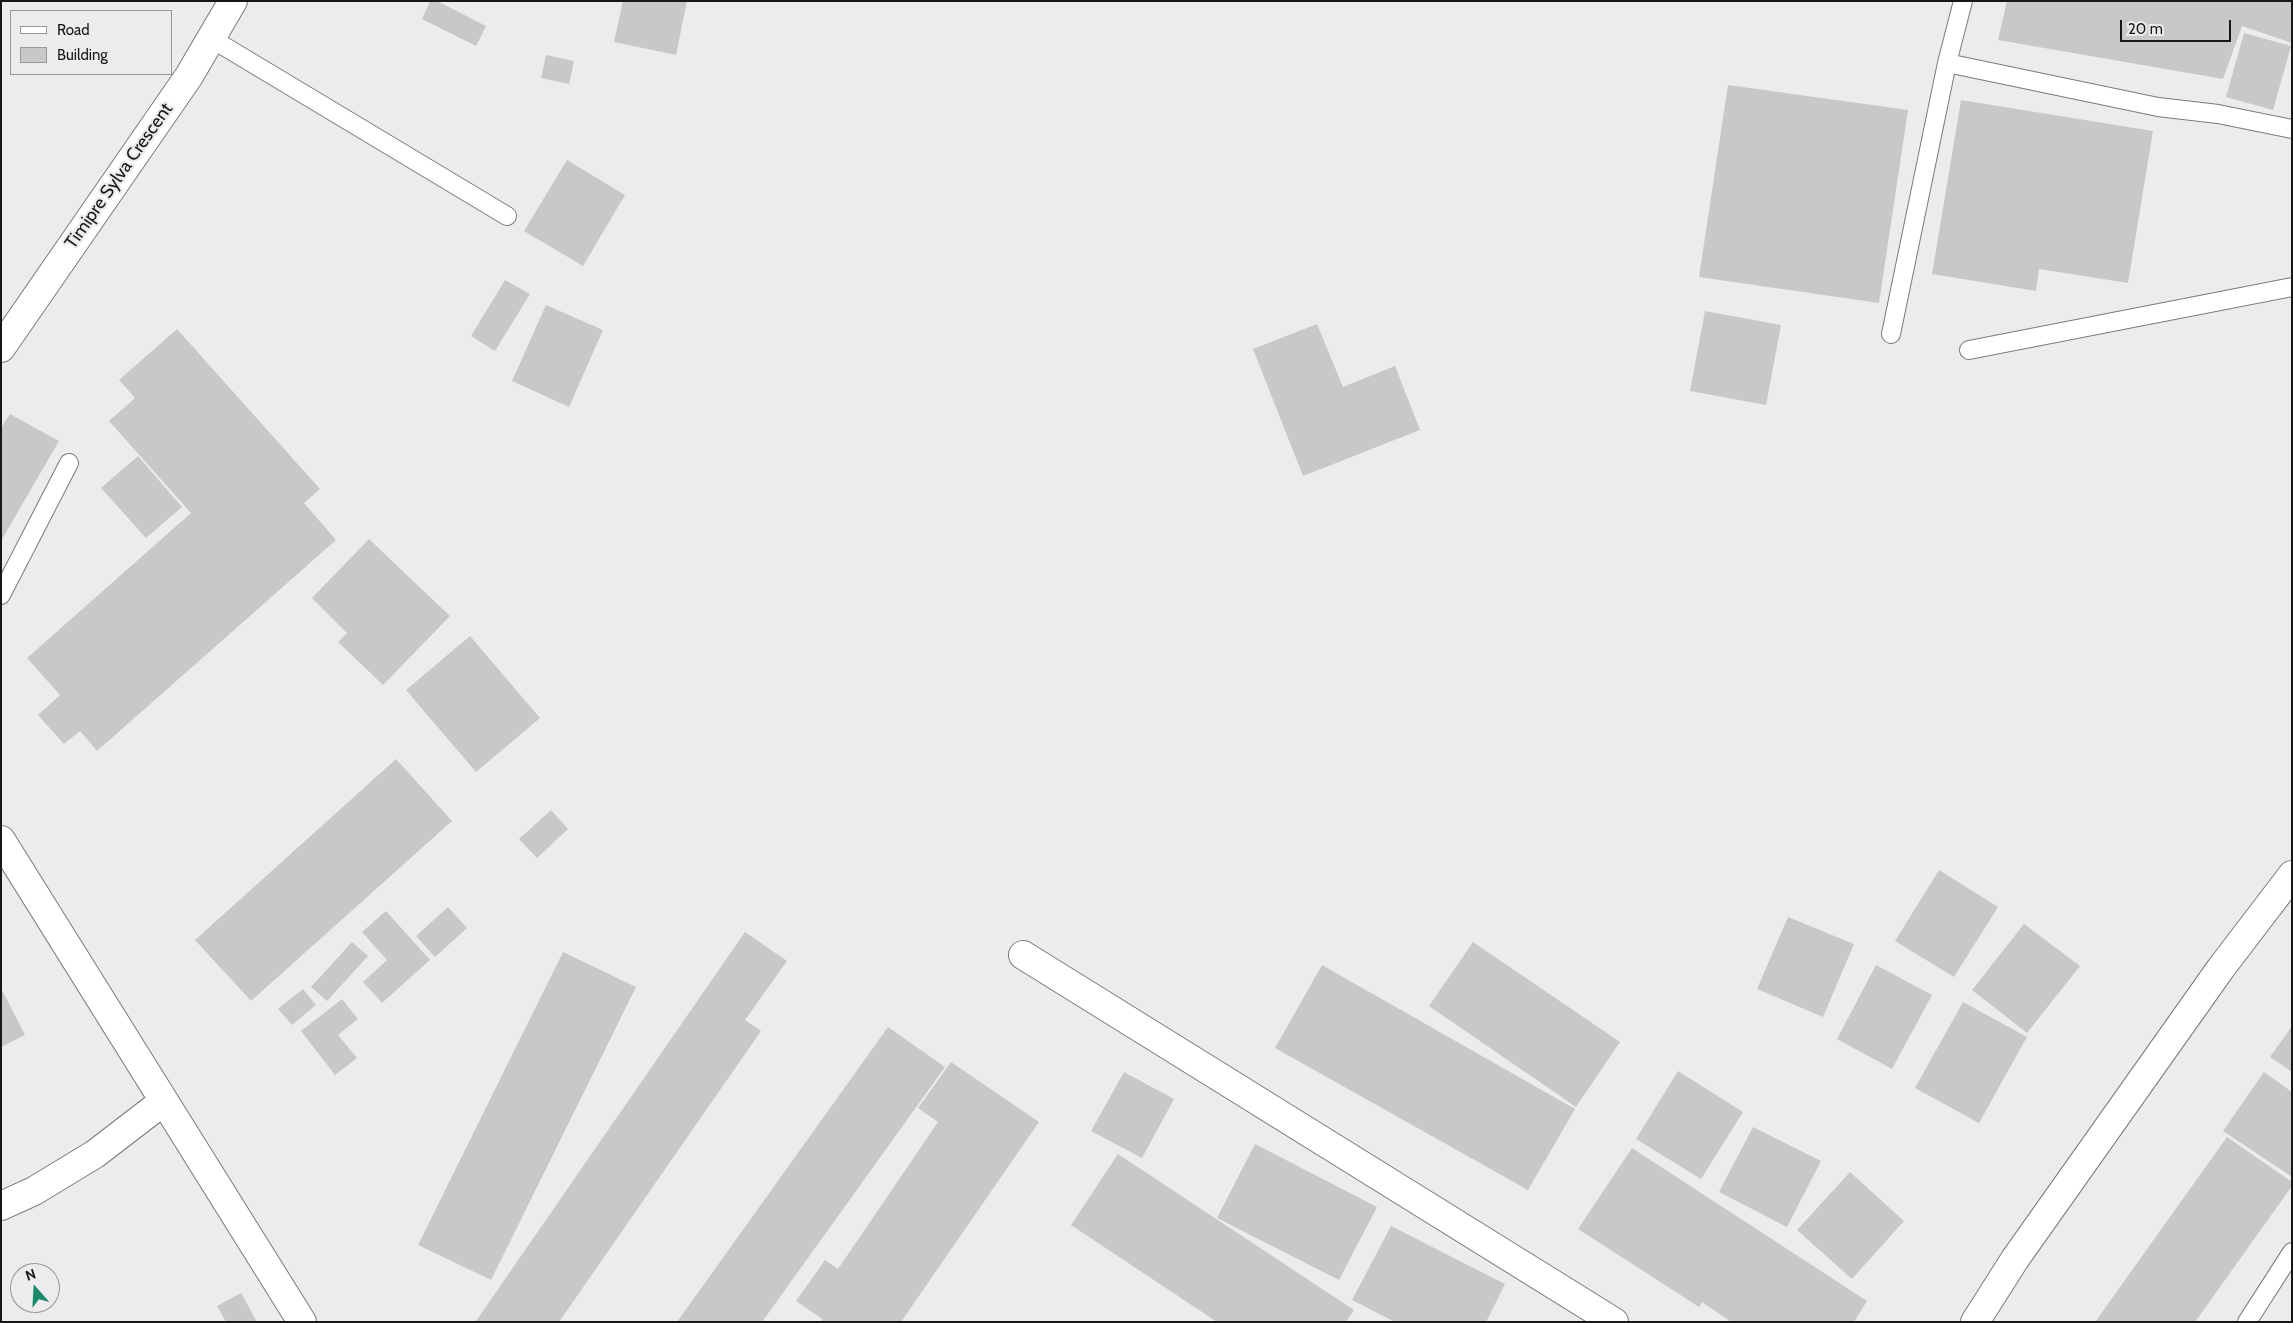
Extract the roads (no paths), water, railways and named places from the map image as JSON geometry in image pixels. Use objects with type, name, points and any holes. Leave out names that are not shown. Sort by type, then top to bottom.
[{"type":"street","name":"Timipre Sylva Crescent","points":[[1,348],[212,39],[233,1]]},
{"type":"street","points":[[1,840],[302,1322]]},
{"type":"street","points":[[1975,1322],[2015,1259],[2209,984],[2292,876]]},
{"type":"street","points":[[1023,955],[1614,1322]]},
{"type":"street","points":[[1,1206],[34,1191],[94,1154],[164,1101]]},
{"type":"lane","points":[[1891,334],[1947,63],[1963,1]]},
{"type":"lane","points":[[212,39],[506,216]]},
{"type":"lane","points":[[1947,63],[2158,107],[2218,114],[2292,129]]},
{"type":"lane","points":[[1969,350],[2292,287]]},
{"type":"lane","points":[[1,595],[69,463]]},
{"type":"lane","points":[[2246,1322],[2292,1252]]}]
